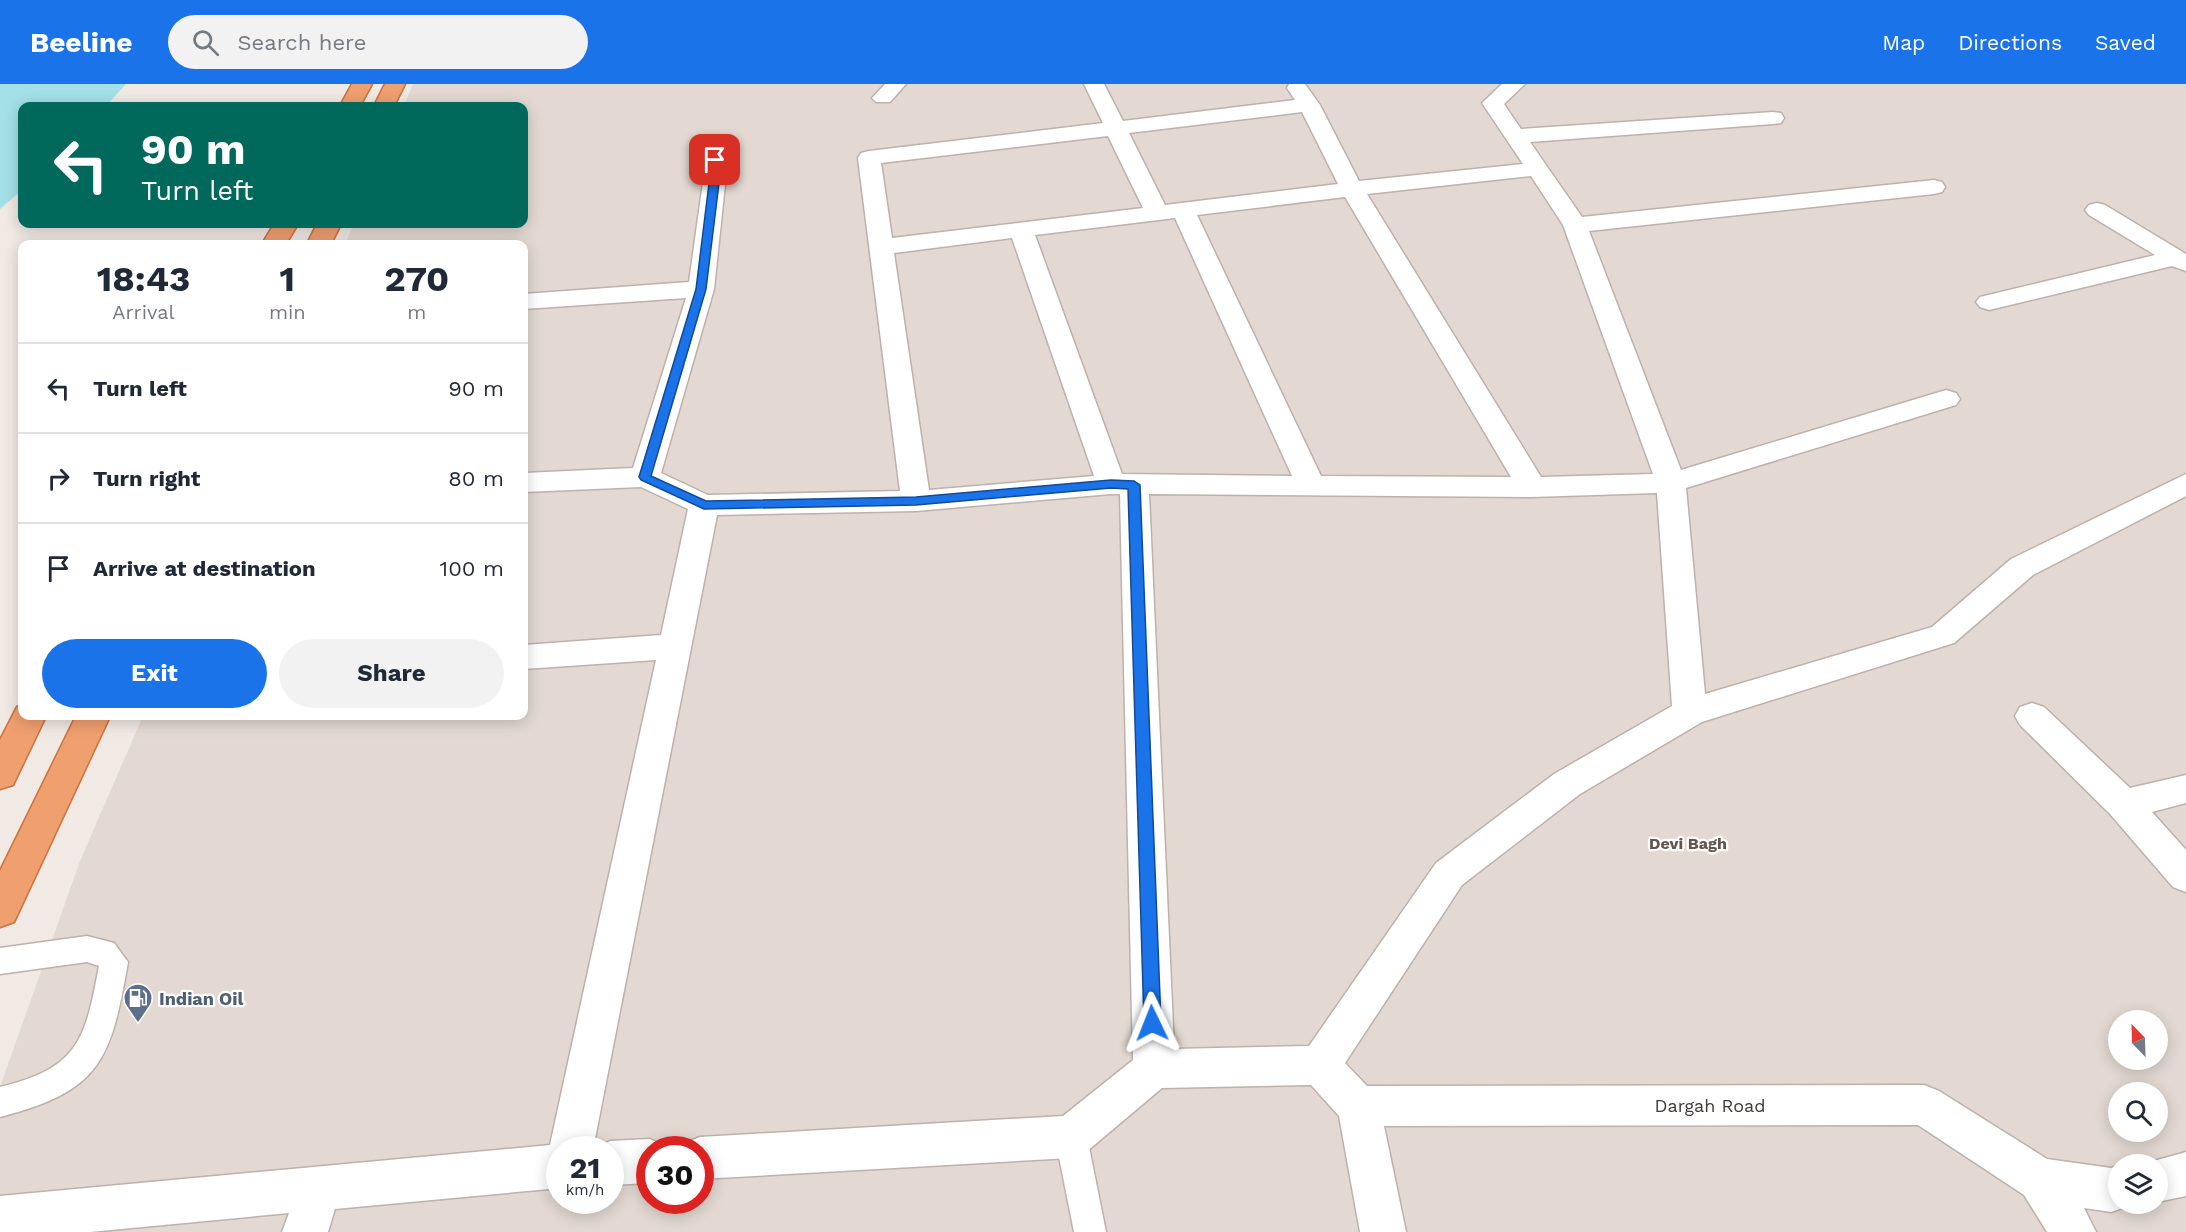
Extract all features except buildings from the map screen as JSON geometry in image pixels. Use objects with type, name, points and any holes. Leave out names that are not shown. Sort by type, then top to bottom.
[{"type":"highway","points":[[352,102],[362,84]]},
{"type":"highway","points":[[386,102],[395,84]]},
{"type":"highway","points":[[0,775],[27,720]]},
{"type":"highway","points":[[0,910],[91,720]]},
{"type":"street","points":[[1094,84],[1114,127],[1170,211],[1312,487]]},
{"type":"street","points":[[1288,84],[1298,89],[1309,105],[1352,189],[1532,487]]},
{"type":"street","points":[[1515,84],[1493,103],[1575,225],[1671,483],[1690,712]]},
{"type":"street","points":[[916,501],[869,158],[1309,105]]},
{"type":"street","points":[[1515,136],[1773,118]]},
{"type":"street","points":[[645,477],[701,289],[716,175],[714,146]]},
{"type":"street","points":[[882,247],[1352,189],[1537,169]]},
{"type":"street","points":[[1575,225],[1934,187]]},
{"type":"street","points":[[2097,210],[2181,261]]},
{"type":"street","points":[[1021,230],[1122,485],[1154,1069]]},
{"type":"street","points":[[1989,303],[2181,261]]},
{"type":"street","points":[[528,301],[701,289]]},
{"type":"street","points":[[528,482],[645,477],[704,505],[916,501],[1122,485],[1532,487],[1671,483],[1946,399]]},
{"type":"street","points":[[1320,1065],[1449,874],[1567,784],[1690,712],[1943,635],[2022,567],[2186,484]]},
{"type":"street","points":[[575,1136],[704,505]]},
{"type":"street","points":[[528,657],[676,646]]},
{"type":"street","points":[[2032,716],[2123,804],[2186,876]]},
{"type":"street","points":[[2123,804],[2186,789]]},
{"type":"street","points":[[714,1157],[1071,1137],[1154,1069],[1320,1065],[1358,1106],[1383,1232]]},
{"type":"street","name":"Dargah Road","points":[[1358,1106],[1924,1105],[2040,1180],[2073,1232]]},
{"type":"street","points":[[0,1218],[546,1168]]},
{"type":"street","points":[[2168,1178],[2186,1174]]},
{"type":"street","name":"Dargah Road","points":[[2040,1180],[2108,1190]]},
{"type":"street","points":[[305,1232],[320,1187]]},
{"type":"lane","points":[[0,961],[87,949],[104,952],[114,962],[105,1011],[94,1041],[73,1074],[29,1097],[0,1102]]},
{"type":"lane","points":[[1071,1137],[1089,1232]]},
{"type":"shaded area","points":[[413,84],[2186,84],[2186,1232],[0,1232],[0,1087],[80,861],[141,720],[528,720],[528,240],[347,240],[352,228],[528,228],[528,102],[406,102]]},
{"type":"water","points":[[0,84],[126,84],[110,102],[18,102],[18,193],[0,209]]},
{"type":"place","name":"Indian Oil","points":[[138,1024]]},
{"type":"district","name":"Devi Bagh","points":[[1688,843]]},
{"type":"route","points":[[715,160],[716,175],[701,289],[645,477],[704,505],[916,501],[1111,484],[1134,485],[1152,1023]]}]
